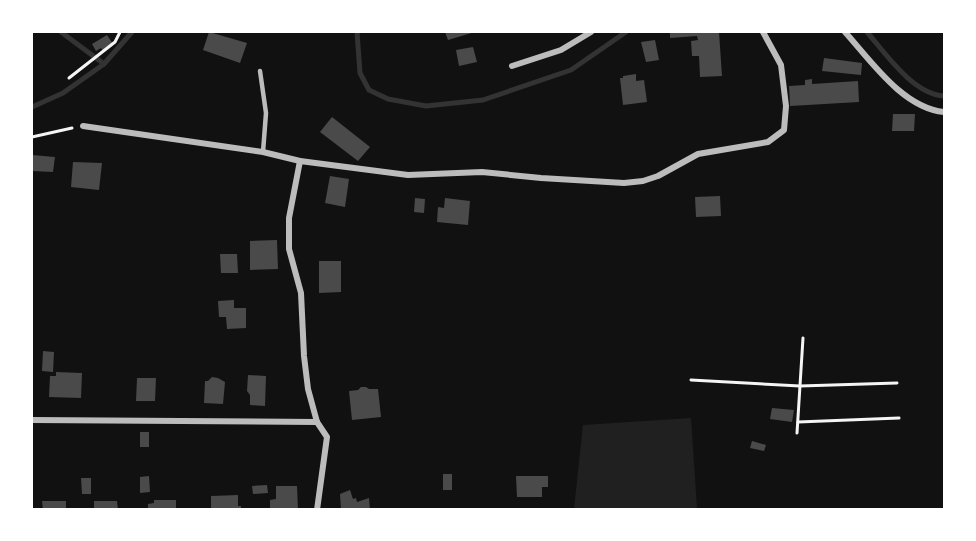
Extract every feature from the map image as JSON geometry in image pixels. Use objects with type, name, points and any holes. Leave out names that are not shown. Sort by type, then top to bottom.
[{"type":"street","points":[[512,66],[561,50],[591,32]]},
{"type":"street","points":[[83,126],[408,175],[482,172],[624,183],[643,181],[658,176],[698,154],[768,142],[784,130],[786,106],[781,65],[763,32]]},
{"type":"street","points":[[845,32],[893,87],[913,100],[945,112]]},
{"type":"street","points":[[300,160],[289,218],[289,249],[301,293],[303,356],[308,389],[317,422],[327,437],[317,510]]},
{"type":"street","points":[[32,420],[317,422]]},
{"type":"lane","points":[[260,71],[266,113],[263,152]]},
{"type":"path","points":[[69,78],[115,42],[120,32]]},
{"type":"path","points":[[32,136],[83,126]]},
{"type":"path","points":[[797,433],[803,338]]},
{"type":"path","points":[[691,380],[800,386],[897,383]]},
{"type":"path","points":[[798,422],[899,418]]},
{"type":"shaded area","points":[[691,418],[697,509],[574,509],[583,425]]},
{"type":"building","points":[[209,32],[247,43],[240,63],[203,50]]},
{"type":"building","points":[[445,32],[475,32],[448,40]]},
{"type":"building","points":[[670,32],[719,32],[722,76],[700,77],[699,56],[692,56],[691,41],[698,40],[697,36],[670,38]]},
{"type":"building","points":[[107,35],[113,44],[103,51],[101,48],[96,51],[92,44]]},
{"type":"building","points":[[655,40],[659,60],[646,62],[641,42]]},
{"type":"building","points":[[473,47],[477,62],[459,66],[456,50]]},
{"type":"building","points":[[824,58],[862,63],[861,75],[822,71]]},
{"type":"building","points":[[636,74],[636,81],[644,80],[647,102],[623,105],[620,78]]},
{"type":"building","points":[[812,79],[812,84],[858,81],[859,102],[790,106],[789,86],[805,85],[805,80]]},
{"type":"building","points":[[893,114],[915,114],[914,131],[892,131]]},
{"type":"building","points":[[332,117],[370,147],[358,161],[320,132]]},
{"type":"building","points":[[32,155],[55,157],[53,172],[32,171]]},
{"type":"building","points":[[73,162],[102,163],[99,190],[71,187]]},
{"type":"building","points":[[330,176],[349,179],[345,207],[325,203]]},
{"type":"building","points":[[720,196],[721,216],[696,217],[695,197]]},
{"type":"building","points":[[415,198],[425,199],[424,213],[414,212]]},
{"type":"building","points":[[445,198],[470,201],[468,225],[437,222],[438,207],[444,208]]},
{"type":"building","points":[[277,240],[278,269],[250,270],[250,241]]},
{"type":"building","points":[[220,254],[237,254],[238,273],[221,273]]},
{"type":"building","points":[[319,261],[341,261],[341,292],[319,293]]},
{"type":"building","points":[[234,300],[234,308],[246,308],[246,328],[227,329],[226,317],[219,317],[218,301]]},
{"type":"building","points":[[43,351],[54,352],[53,372],[42,371]]},
{"type":"building","points":[[56,372],[82,373],[81,398],[49,397],[50,376],[56,376]]},
{"type":"building","points":[[248,375],[266,376],[265,406],[250,405],[250,395],[247,391]]},
{"type":"building","points":[[212,377],[225,382],[223,404],[204,403],[205,381]]},
{"type":"building","points":[[137,378],[156,378],[155,401],[136,401]]},
{"type":"building","points":[[361,387],[378,389],[381,417],[352,420],[349,391],[358,390]]},
{"type":"building","points":[[772,408],[794,410],[792,422],[770,419]]},
{"type":"building","points":[[140,432],[149,432],[149,447],[140,447]]},
{"type":"building","points":[[752,441],[766,445],[764,451],[750,448]]},
{"type":"building","points":[[443,474],[452,474],[452,490],[443,490]]},
{"type":"building","points":[[149,476],[150,492],[140,493],[140,477]]},
{"type":"building","points":[[516,476],[548,476],[548,487],[542,487],[542,497],[517,497]]},
{"type":"building","points":[[81,478],[91,478],[91,494],[82,494]]},
{"type":"building","points":[[267,485],[268,493],[253,494],[252,486]]},
{"type":"building","points":[[276,486],[297,486],[298,510],[270,510],[270,500],[276,499]]},
{"type":"building","points":[[350,490],[353,499],[356,498],[357,502],[369,498],[370,510],[341,510],[340,494]]},
{"type":"building","points":[[238,495],[238,506],[241,506],[241,510],[211,510],[211,496]]},
{"type":"building","points":[[154,500],[176,500],[176,510],[148,510],[148,504],[154,503]]},
{"type":"building","points":[[42,501],[66,501],[66,510],[43,510]]},
{"type":"building","points":[[94,501],[117,501],[118,510],[94,510]]},
{"type":"waterway","points":[[61,32],[104,64]]},
{"type":"waterway","points":[[32,107],[63,93],[104,64],[132,32]]},
{"type":"waterway","points":[[357,32],[360,73],[369,90],[388,99],[426,106],[483,100],[571,70],[626,32]]},
{"type":"waterway","points":[[867,32],[911,81],[933,94],[944,96]]}]
